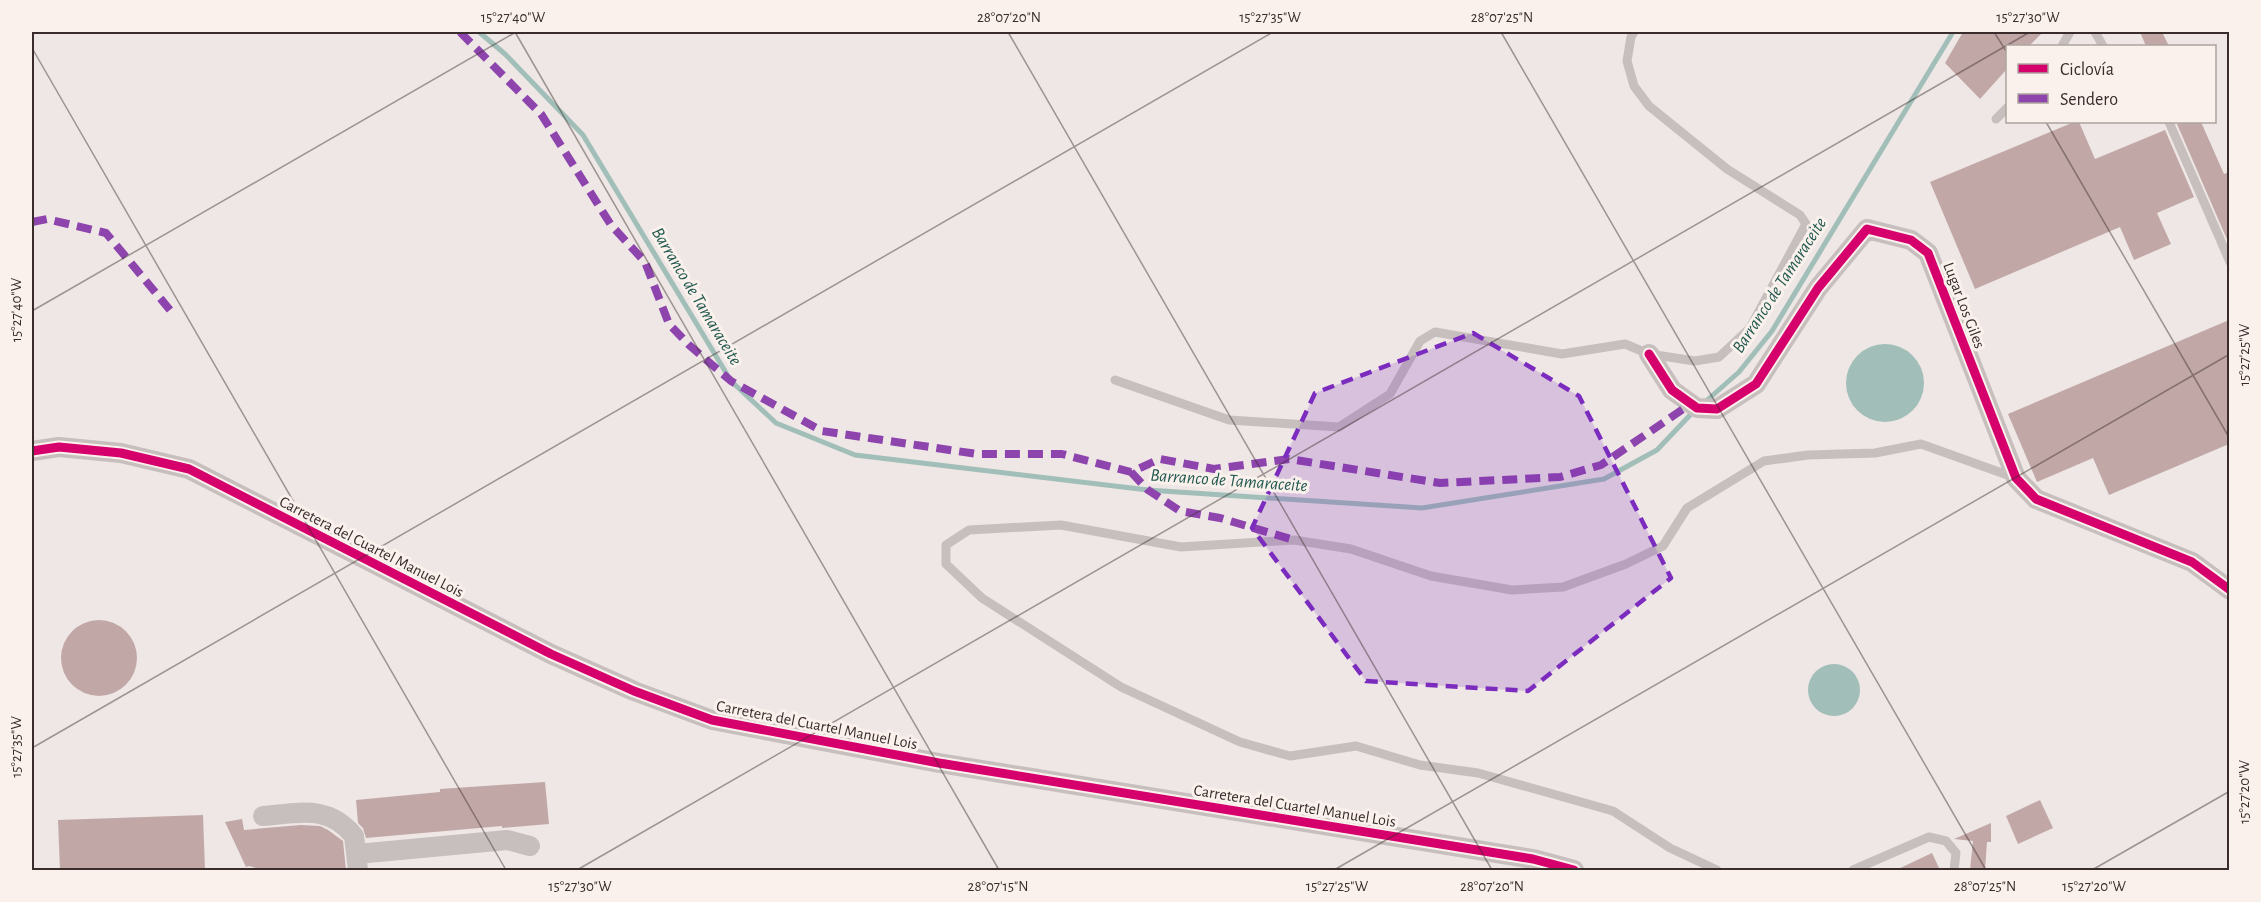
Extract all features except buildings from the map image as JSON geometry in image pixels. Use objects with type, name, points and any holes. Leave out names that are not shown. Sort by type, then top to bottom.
[{"type":"street","name":"Lugar Los Giles","points":[[1649,354],[1672,390],[1697,408],[1717,409],[1756,384],[1818,288],[1867,229],[1911,240],[1928,253],[2016,478],[2036,499],[2192,562],[2229,590]]},
{"type":"street","name":"Carretera del Cuartel Manuel Lois","points":[[32,451],[59,447],[121,453],[189,469],[551,654],[634,691],[712,720],[939,763],[1533,859],[1574,870]]},
{"type":"street","points":[[263,816],[316,812],[326,814],[346,826],[354,836],[357,862],[507,840],[530,846]]},
{"type":"lane","points":[[1115,380],[1228,420],[1339,427],[1390,394],[1420,341],[1435,332],[1562,354],[1625,344],[1649,354],[1695,361],[1719,357],[1750,328],[1806,224],[1800,215],[1727,169],[1649,106],[1634,86],[1627,60],[1634,32]]},
{"type":"lane","points":[[1996,119],[2006,109]]},
{"type":"lane","points":[[2169,123],[2229,262]]},
{"type":"lane","points":[[1717,870],[1670,848],[1613,811],[1478,773],[1420,765],[1356,746],[1290,756],[1240,742],[1121,687],[982,598],[946,564],[946,545],[969,530],[1061,525],[1181,548],[1294,540],[1351,549],[1431,576],[1522,590],[1563,587],[1626,564],[1664,546],[1688,508],[1764,461],[1808,455],[1875,453],[1922,444],[1954,458],[2016,478]]},
{"type":"lane","points":[[1853,870],[1929,837],[1946,841],[1956,853],[1954,870]]},
{"type":"highlighted area","points":[[1473,333],[1579,396],[1671,578],[1528,691],[1366,681],[1252,528],[1315,393]]},
{"type":"water","points":[[1877,344],[1893,344],[1907,350],[1918,361],[1924,375],[1924,391],[1918,405],[1907,416],[1893,422],[1877,422],[1863,416],[1852,405],[1846,391],[1846,375],[1852,361],[1863,350]]},
{"type":"water","points":[[1834,664],[1844,666],[1852,672],[1858,680],[1860,690],[1858,700],[1852,708],[1844,714],[1834,716],[1824,714],[1816,708],[1810,700],[1808,690],[1810,680],[1816,672],[1824,666]]},
{"type":"waterway","name":"Barranco de Tamaraceite","points":[[479,32],[505,54],[583,135],[731,381],[776,423],[855,455],[1148,490],[1422,508],[1604,479],[1657,450],[1693,412]]},
{"type":"waterway","name":"Barranco de Tamaraceite","points":[[1705,402],[1739,372],[1772,331],[1953,32]]},
{"type":"marked path","points":[[460,32],[541,114],[611,225],[645,262],[669,324],[689,345],[731,381],[822,431],[977,454],[1062,454],[1131,472],[1160,459],[1214,469],[1289,459],[1440,483],[1560,477],[1601,465],[1692,403]]},
{"type":"marked path","points":[[32,222],[47,219],[106,233],[170,310]]},
{"type":"marked path","points":[[1131,472],[1148,490],[1180,511],[1220,518],[1294,540]]},
{"type":"cycle path","points":[[1649,354],[1672,390],[1697,408],[1717,409],[1756,384],[1818,288],[1867,229],[1911,240],[1928,253],[2016,478],[2036,499],[2192,562],[2230,590]]},
{"type":"cycle path","points":[[32,451],[59,447],[121,453],[189,469],[551,654],[634,691],[712,720],[939,763],[1533,859],[1574,870]]}]
